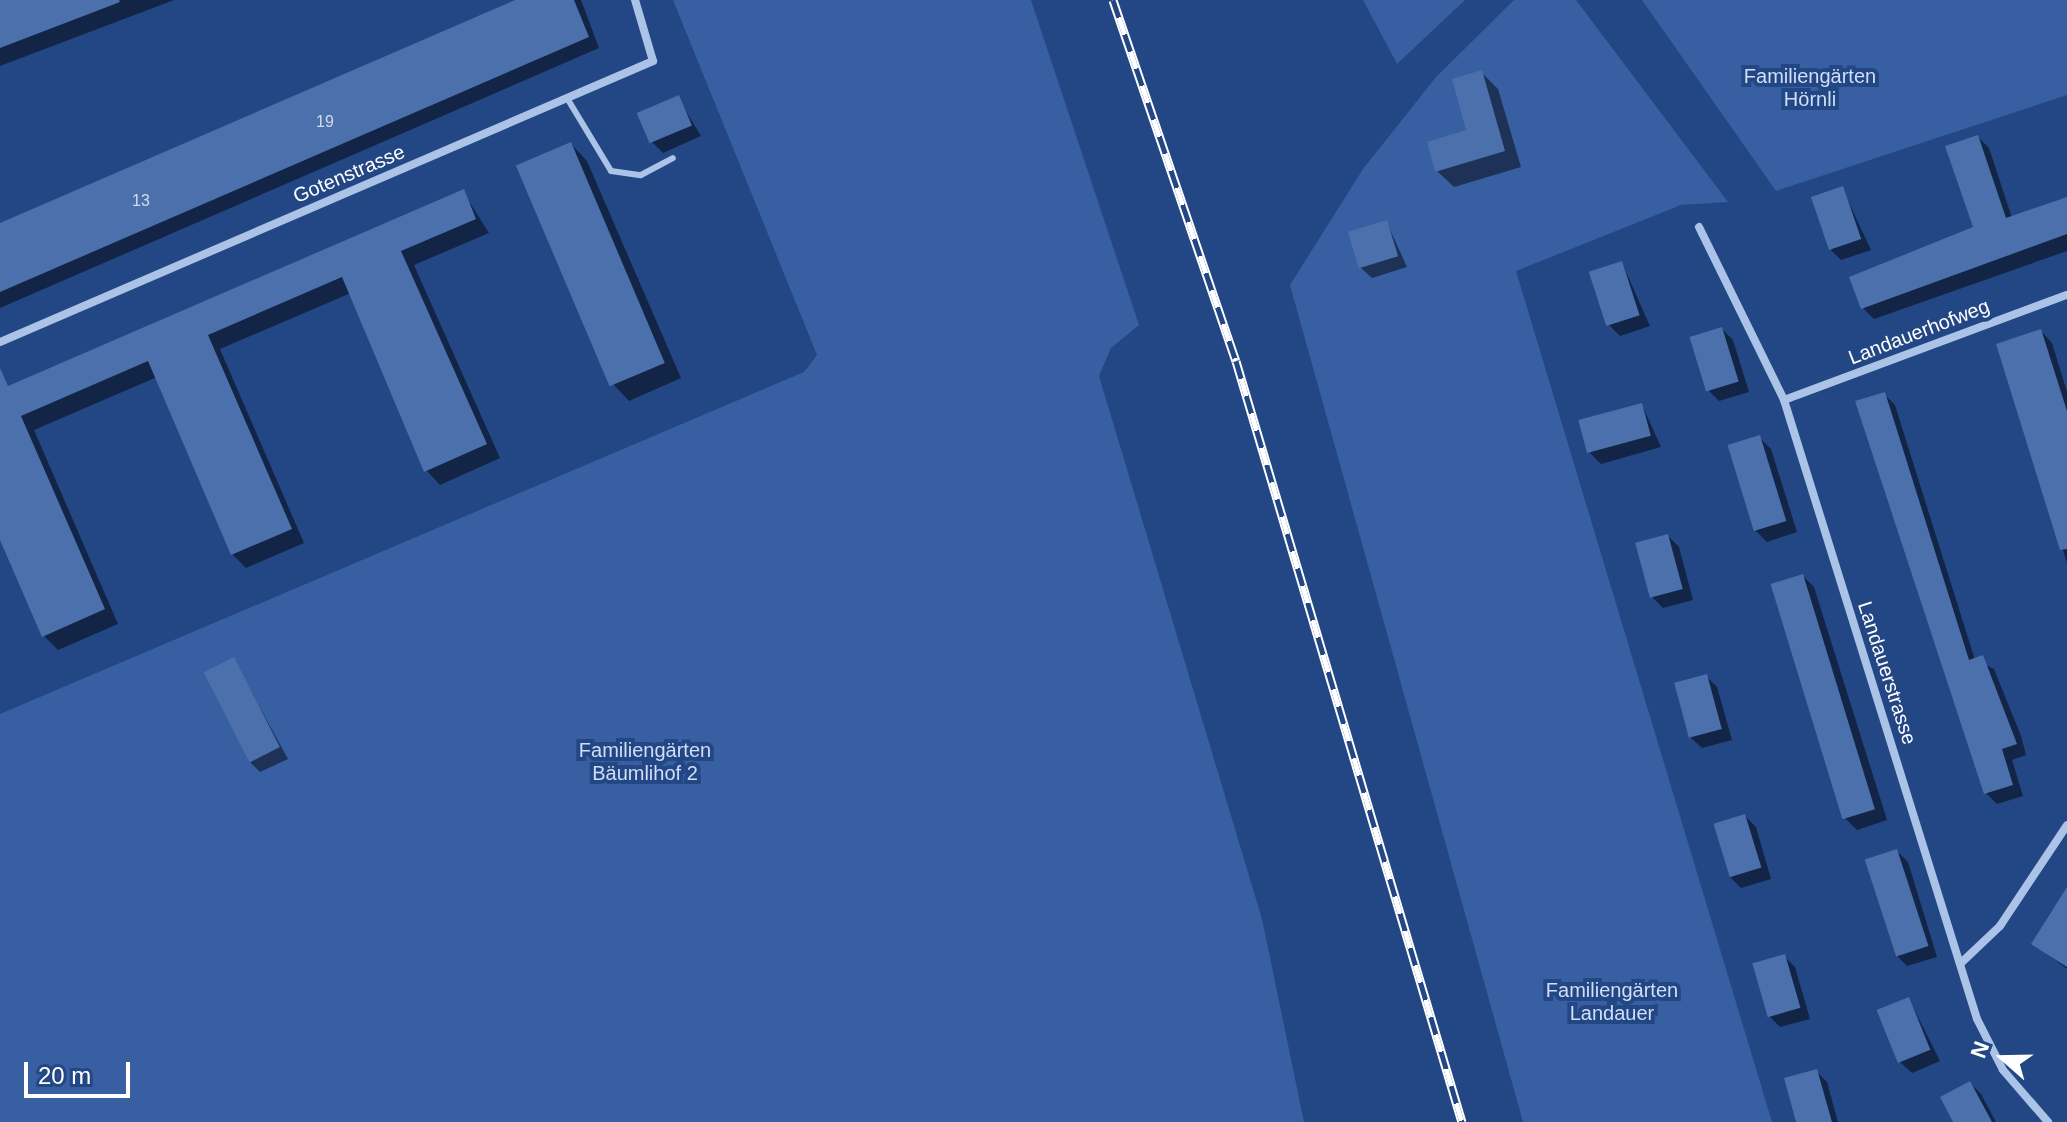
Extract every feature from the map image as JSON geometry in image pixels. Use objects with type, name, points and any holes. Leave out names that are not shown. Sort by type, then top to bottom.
[{"type":"street","name":"Gotenstrasse","points":[[0,342],[653,61],[635,0]]},
{"type":"street","name":"Landauerstrasse","points":[[1699,227],[1784,400],[1977,1019],[2003,1070],[2048,1122]]},
{"type":"street","name":"Landauerhofweg","points":[[1784,400],[2067,295]]},
{"type":"street","points":[[1961,963],[2000,926],[2067,825]]},
{"type":"lane","points":[[567,98],[611,171],[641,175],[673,158]]},
{"type":"green space","name":"Familiengärten Bäumlihof 2","points":[[673,0],[1031,0],[1139,325],[1111,348],[1099,376],[1262,919],[1304,1122],[0,1122],[0,714],[804,372],[817,355]]},
{"type":"green space","points":[[1363,0],[1465,0],[1397,64]]},
{"type":"green space","name":"Familiengärten Landauer","points":[[1514,0],[1576,0],[1728,202],[1681,205],[1516,271],[1772,1122],[1523,1122],[1290,285],[1363,169],[1436,77]]},
{"type":"green space","name":"Familiengärten Hörnli","points":[[1642,0],[2067,0],[2067,95],[1776,191]]},
{"type":"building","points":[[0,0],[119,0],[120,2],[0,48]]},
{"type":"building","points":[[515,0],[574,0],[589,37],[0,292],[0,223]]},
{"type":"building","points":[[1482,70],[1505,151],[1435,172],[1427,142],[1466,130],[1452,79]]},
{"type":"building","points":[[679,95],[692,125],[650,143],[637,113]]},
{"type":"building","points":[[1978,135],[2006,218],[2067,197],[2067,234],[1861,309],[1849,277],[1973,227],[1945,146]]},
{"type":"building","points":[[571,142],[665,363],[610,386],[516,165]]},
{"type":"building","points":[[1843,186],[1861,239],[1829,250],[1811,197]]},
{"type":"building","points":[[464,189],[476,219],[401,251],[487,444],[424,472],[342,277],[208,335],[292,529],[231,555],[148,361],[21,416],[105,609],[42,637],[0,540],[0,368],[8,386]]},
{"type":"building","points":[[1387,220],[1398,256],[1359,268],[1348,232]]},
{"type":"building","points":[[1622,261],[1640,315],[1606,326],[1589,272]]},
{"type":"building","points":[[1722,327],[1739,382],[1706,391],[1689,337]]},
{"type":"building","points":[[2041,329],[2067,411],[2067,549],[2060,550],[1996,344]]},
{"type":"building","points":[[1885,392],[1969,660],[1983,655],[2017,744],[2002,749],[2013,785],[1984,794],[1855,401]]},
{"type":"building","points":[[1642,403],[1651,436],[1587,453],[1578,420]]},
{"type":"building","points":[[1760,435],[1786,521],[1754,531],[1727,445]]},
{"type":"building","points":[[1668,534],[1683,589],[1650,598],[1635,543]]},
{"type":"building","points":[[1803,574],[1875,809],[1842,819],[1770,584]]},
{"type":"building","points":[[234,657],[280,747],[250,762],[204,672]]},
{"type":"building","points":[[1707,674],[1722,729],[1689,738],[1674,683]]},
{"type":"building","points":[[1745,814],[1761,868],[1730,877],[1713,824]]},
{"type":"building","points":[[1897,849],[1929,946],[1896,957],[1865,860]]},
{"type":"building","points":[[2067,887],[2067,967],[2031,944]]},
{"type":"building","points":[[1785,954],[1800,1008],[1768,1017],[1752,963]]},
{"type":"building","points":[[1909,997],[1930,1050],[1898,1063],[1877,1010]]},
{"type":"building","points":[[1817,1069],[1832,1122],[1796,1122],[1784,1078]]},
{"type":"building","points":[[1970,1081],[1992,1122],[1953,1122],[1940,1097]]},
{"type":"railway","points":[[1113,0],[1236,361],[1462,1122]]}]
